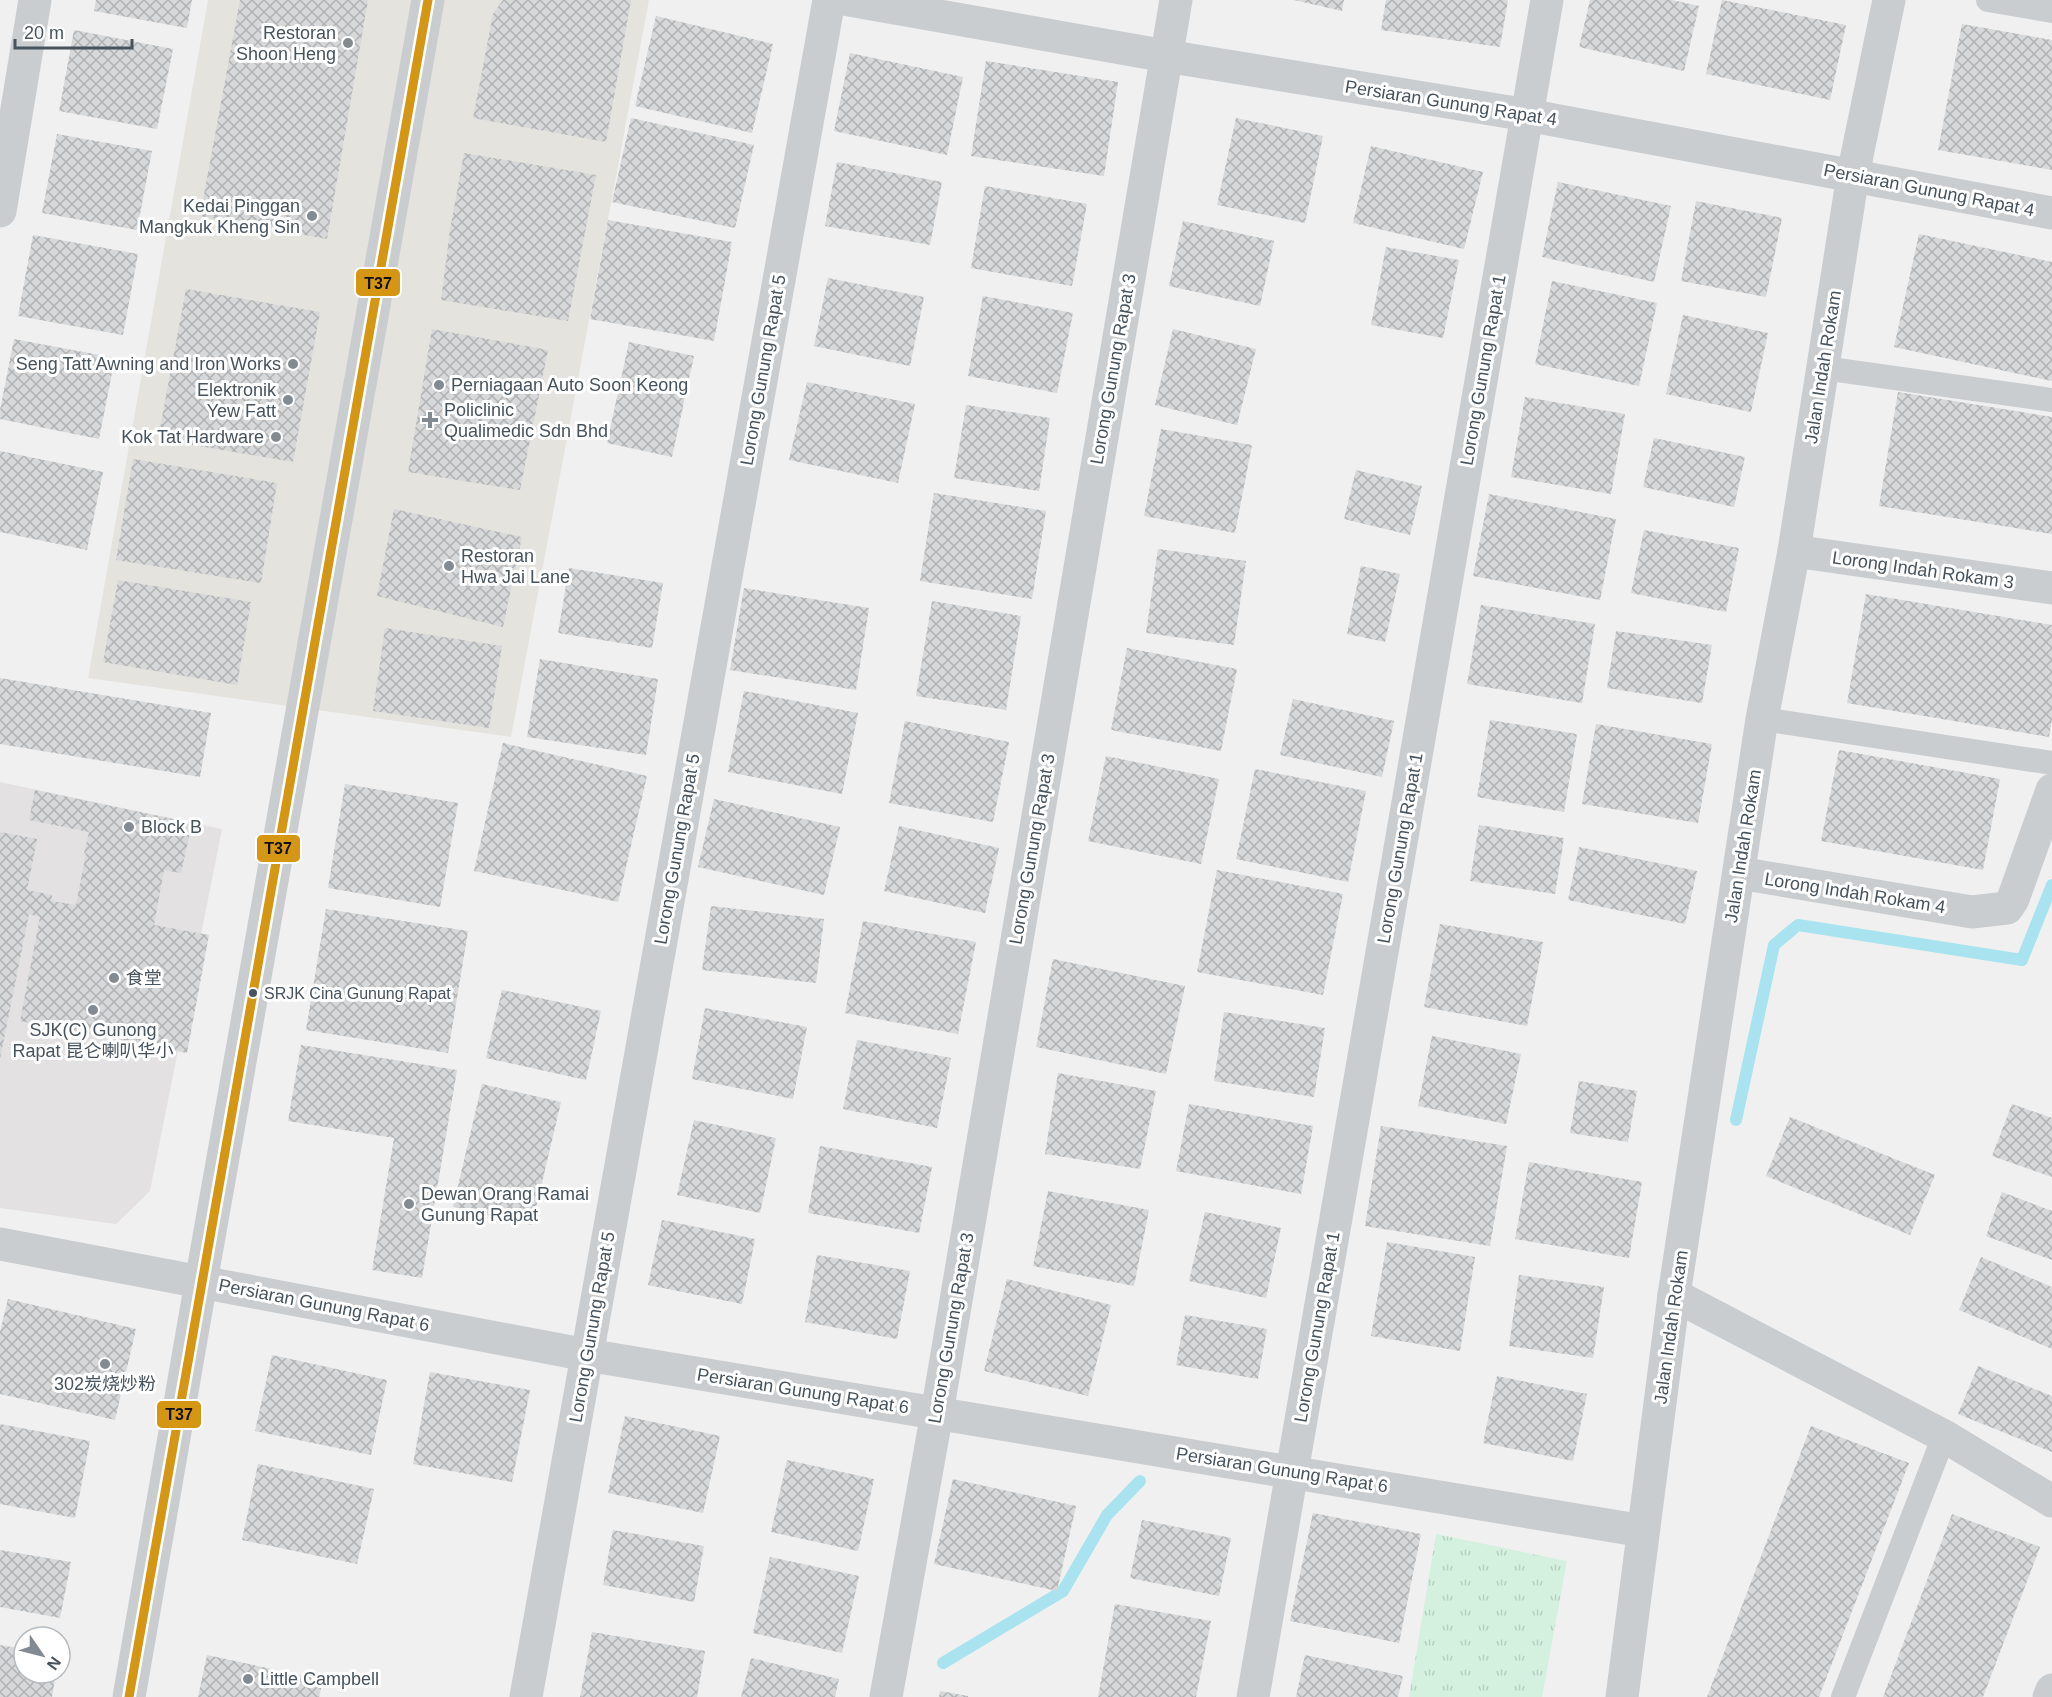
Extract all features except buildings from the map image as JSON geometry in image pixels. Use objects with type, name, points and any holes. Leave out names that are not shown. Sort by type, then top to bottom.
[{"type":"street","points":[[0,211],[35,0]]},
{"type":"street","points":[[129,1697],[428,0]]},
{"type":"street","name":"Lorong Gunung Rapat 5","points":[[526,1697],[829,0]]},
{"type":"street","name":"Persiaran Gunung Rapat 4","points":[[849,0],[1166,56],[1527,115],[2052,213]]},
{"type":"street","name":"Lorong Gunung Rapat 3","points":[[886,1697],[937,1413],[1176,0]]},
{"type":"street","name":"Lorong Gunung Rapat 1","points":[[1253,1697],[1547,0]]},
{"type":"street","name":"Jalan Indah Rokam","points":[[1622,1697],[1674,1295],[1762,719],[1794,551],[1852,175],[1889,0]]},
{"type":"street","name":"Lorong Indah Rokam 3","points":[[1794,551],[2052,588]]},
{"type":"street","name":"Lorong Indah Rokam 4","points":[[1739,873],[1972,912],[2007,908],[2013,899],[2052,790]]},
{"type":"street","name":"Persiaran Gunung Rapat 6","points":[[0,1244],[587,1355],[1643,1531]]},
{"type":"street","points":[[1674,1295],[1944,1436],[2052,1501]]},
{"type":"street","points":[[2049,1697],[2052,1690]]},
{"type":"lane","points":[[1988,0],[2052,11]]},
{"type":"lane","points":[[1823,368],[2052,400]]},
{"type":"lane","points":[[1762,719],[2052,763]]},
{"type":"lane","points":[[1843,1697],[1944,1436]]},
{"type":"shaded area","points":[[208,0],[649,0],[511,737],[88,678]]},
{"type":"shaded area","name":"SJK(C) Gunong Rapat 昆仑喇叭华小","points":[[0,782],[222,829],[150,1191],[116,1224],[0,1208]]},
{"type":"green space","points":[[1436,1534],[1567,1561],[1542,1697],[1409,1697]]},
{"type":"waterway","points":[[1736,1120],[1774,945],[1798,925],[2022,960],[2052,885]]},
{"type":"waterway","points":[[943,1663],[1063,1591],[1107,1515],[1140,1481]]},
{"type":"transit line","name":"T37","points":[[129,1697],[428,0]]},
{"type":"place","name":"Restoran Shoon Heng","points":[[348,43]]},
{"type":"place","name":"Kedai Pinggan Mangkuk Kheng Sin","points":[[312,216]]},
{"type":"place","name":"Seng Tatt Awning and Iron Works","points":[[293,364]]},
{"type":"place","name":"Perniagaan Auto Soon Keong","points":[[439,385]]},
{"type":"place","name":"Elektronik Yew Fatt","points":[[288,400]]},
{"type":"place","name":"Policlinic Qualimedic Sdn Bhd","points":[[430,420]]},
{"type":"place","name":"Kok Tat Hardware","points":[[276,437]]},
{"type":"place","name":"Restoran Hwa Jai Lane","points":[[449,566]]},
{"type":"place","name":"Block B","points":[[129,827]]},
{"type":"place","name":"食堂","points":[[114,978]]},
{"type":"place","name":"SRJK Cina Gunung Rapat","points":[[253,993]]},
{"type":"place","name":"SJK(C) Gunong Rapat 昆仑喇叭华小","points":[[93,1010]]},
{"type":"place","name":"Dewan Orang Ramai Gunung Rapat","points":[[409,1204]]},
{"type":"place","name":"302炭烧炒粉","points":[[105,1364]]},
{"type":"place","name":"Little Campbell","points":[[248,1679]]}]
